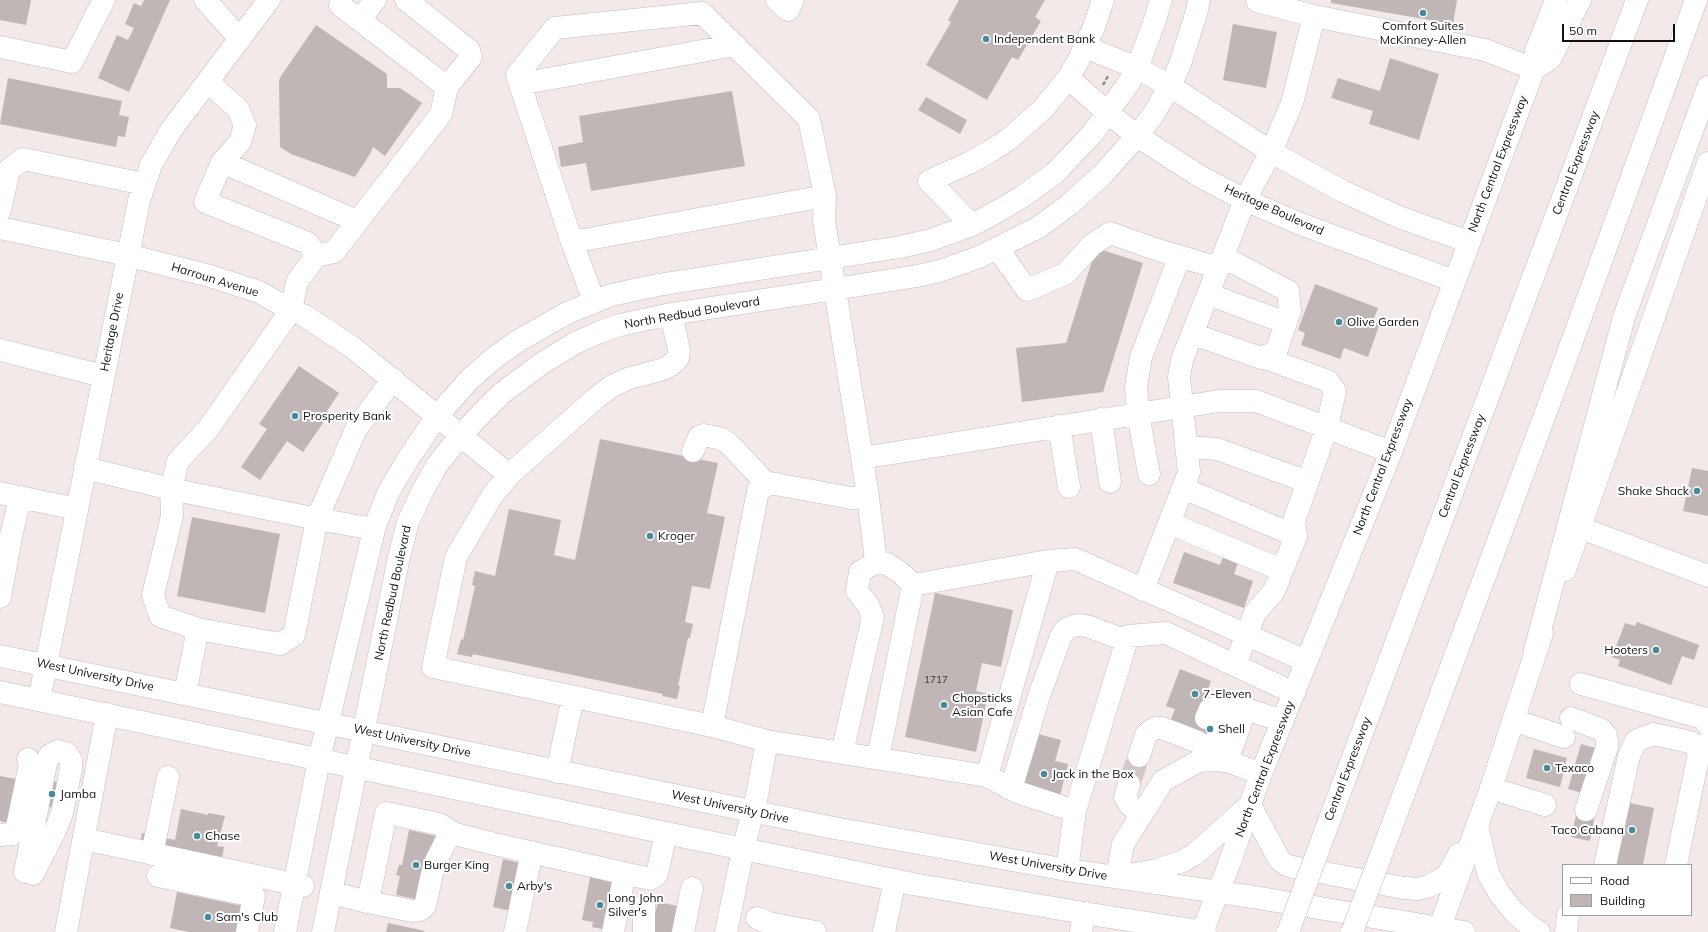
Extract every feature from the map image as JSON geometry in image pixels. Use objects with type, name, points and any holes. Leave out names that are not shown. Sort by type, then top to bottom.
[{"type":"main road","points":[[0,47],[72,62],[104,0]]},
{"type":"main road","points":[[205,0],[240,39]]},
{"type":"main road","name":"Heritage Drive","points":[[39,700],[127,255],[144,184],[151,165],[171,130],[269,0]]},
{"type":"main road","points":[[360,20],[375,0]]},
{"type":"main road","points":[[393,380],[356,429],[317,519],[294,635],[280,644],[198,629],[160,616],[154,595],[172,516],[171,489],[178,461],[208,429],[291,310],[297,282],[316,256],[334,252],[441,114],[447,87],[471,57],[469,50],[406,0]]},
{"type":"main road","points":[[777,0],[788,10],[793,0]]},
{"type":"main road","points":[[972,225],[929,181],[969,163],[989,152],[1009,139],[1042,109],[1068,78],[1085,47],[1104,0]]},
{"type":"main road","points":[[285,932],[299,885],[300,854],[319,760],[374,529],[389,491],[408,459],[437,416],[469,380],[494,358],[518,341],[567,313],[611,295],[658,285],[830,258],[931,240],[972,225],[1023,196],[1055,173],[1092,134],[1128,84],[1137,68],[1161,0]]},
{"type":"main road","name":"North Redbud Boulevard","points":[[323,932],[399,557],[408,522],[437,465],[461,435],[502,393],[521,377],[560,352],[600,332],[645,319],[671,314],[835,290],[940,271],[958,266],[998,249],[1039,227],[1070,204],[1110,166],[1137,136],[1170,86],[1180,64],[1199,0]]},
{"type":"main road","points":[[1257,0],[1314,16],[1485,50],[1534,69],[1550,59],[1580,0]]},
{"type":"main road","name":"North Central Expressway","points":[[1202,932],[1306,661],[1391,452],[1534,69],[1536,51],[1556,0]]},
{"type":"main road","name":"Central Expressway","points":[[1288,932],[1637,0]]},
{"type":"main road","points":[[1352,932],[1566,358],[1696,0]]},
{"type":"main road","points":[[339,2],[447,87]]},
{"type":"main road","points":[[594,301],[572,242],[517,74],[555,28],[702,13],[809,119],[825,196],[824,221],[868,497],[876,562]]},
{"type":"main road","points":[[1143,590],[1189,472],[1179,377],[1182,360],[1245,200],[1271,152],[1292,103],[1314,16]]},
{"type":"main road","points":[[520,84],[735,45]]},
{"type":"main road","points":[[1085,47],[1137,68],[1170,86],[1271,152],[1317,178],[1370,205],[1399,218],[1469,242]]},
{"type":"main road","name":"Heritage Boulevard","points":[[1068,78],[1137,136],[1201,177],[1245,200],[1298,223],[1454,281]]},
{"type":"main road","points":[[208,82],[238,108],[245,125],[240,142],[222,162],[205,202],[308,243],[316,256]]},
{"type":"main road","points":[[1439,930],[1491,788],[1535,650],[1624,317],[1708,87]]},
{"type":"main road","points":[[0,210],[9,170],[23,159],[144,184]]},
{"type":"main road","points":[[222,162],[357,221]]},
{"type":"main road","points":[[1535,650],[1581,528],[1708,163]]},
{"type":"main road","points":[[572,242],[825,196]]},
{"type":"main road","name":"Harroun Avenue","points":[[0,228],[127,255],[210,276],[259,292],[305,316],[352,347],[509,475]]},
{"type":"main road","points":[[998,249],[1027,290],[1065,274],[1093,244],[1110,233],[1180,256],[1221,262],[1288,291],[1290,312],[1276,352],[1262,357]]},
{"type":"main road","points":[[1149,474],[1138,414],[1136,386],[1141,357],[1180,256]]},
{"type":"main road","points":[[1208,294],[1286,323]]},
{"type":"main road","points":[[671,314],[678,342],[678,358],[664,369],[627,379],[612,386],[596,398],[509,475],[492,496],[456,557],[433,667],[712,726],[767,742],[987,776],[1011,789],[1075,811]]},
{"type":"main road","points":[[1193,334],[1328,380],[1335,391],[1327,427],[1294,521],[1296,536],[1274,591],[1255,613],[1235,665]]},
{"type":"main road","points":[[0,350],[103,376]]},
{"type":"main road","points":[[862,458],[1219,401],[1256,402],[1327,427],[1391,452]]},
{"type":"main road","points":[[1101,419],[1110,482]]},
{"type":"main road","points":[[1059,426],[1069,487]]},
{"type":"main road","points":[[693,451],[698,437],[704,435],[722,439],[729,444],[768,485]]},
{"type":"main road","points":[[1187,447],[1217,449],[1308,482]]},
{"type":"main road","points":[[85,468],[171,489],[317,519],[374,529]]},
{"type":"main road","points":[[712,726],[758,492],[770,483],[851,498],[868,497]]},
{"type":"main road","points":[[1183,488],[1296,536]]},
{"type":"main road","points":[[0,597],[10,495],[77,509]]},
{"type":"main road","points":[[1169,523],[1282,570]]},
{"type":"main road","points":[[1581,528],[1708,576]]},
{"type":"main road","points":[[913,585],[1048,562],[1075,559],[1306,661]]},
{"type":"main road","points":[[842,753],[873,617],[868,605],[857,591],[860,572],[876,562],[886,564],[901,573],[913,585]]},
{"type":"main road","points":[[987,776],[1048,562]]},
{"type":"main road","points":[[878,758],[913,585]]},
{"type":"main road","points":[[1011,789],[1060,636],[1066,629],[1074,626],[1080,626],[1090,627],[1127,641]]},
{"type":"main road","points":[[185,693],[198,629]]},
{"type":"main road","points":[[1067,870],[1075,811],[1128,636],[1166,633],[1294,693]]},
{"type":"main road","name":"West University Drive","points":[[0,656],[829,827],[1067,870],[1218,892],[1439,930],[1464,932]]},
{"type":"main road","points":[[1581,684],[1703,718],[1708,725]]},
{"type":"main road","points":[[0,692],[666,834],[895,880],[1082,923],[1106,932]]},
{"type":"main road","points":[[557,772],[573,697]]},
{"type":"main road","points":[[1238,706],[1283,721]]},
{"type":"main road","points":[[1238,706],[1196,762],[1163,781],[1123,844],[1117,877],[1157,870],[1183,861],[1195,854],[1250,805],[1279,859],[1286,865],[1404,888],[1417,889],[1429,886],[1448,874],[1477,825]]},
{"type":"main road","points":[[1212,741],[1238,706]]},
{"type":"main road","points":[[66,932],[107,714]]},
{"type":"main road","points":[[1513,720],[1567,728],[1602,730],[1606,735],[1608,747],[1586,810]]},
{"type":"main road","points":[[1139,756],[1146,735],[1150,730],[1162,728],[1212,741],[1262,774]]},
{"type":"main road","points":[[1605,864],[1629,756],[1636,741],[1653,734],[1704,746],[1676,864]]},
{"type":"main road","points":[[726,932],[767,742]]},
{"type":"main road","points":[[0,835],[12,834],[17,827],[30,764],[28,759]]},
{"type":"main road","points":[[152,854],[168,777]]},
{"type":"main road","points":[[1129,784],[1125,797],[1130,806],[1141,816]]},
{"type":"main road","points":[[1491,788],[1545,805]]},
{"type":"main road","points":[[368,902],[386,813],[440,824],[455,834],[494,844],[650,878],[657,874],[666,834]]},
{"type":"main road","points":[[1477,825],[1488,873],[1495,887],[1514,912],[1539,932]]},
{"type":"main road","points":[[332,893],[412,911],[420,910],[425,906],[434,865],[451,831]]},
{"type":"main road","points":[[84,839],[299,885]]},
{"type":"main road","points":[[515,932],[532,852]]},
{"type":"main road","points":[[613,932],[626,873]]},
{"type":"main road","points":[[158,876],[254,896],[247,932]]},
{"type":"main road","points":[[884,932],[895,880]]},
{"type":"main road","points":[[297,932],[304,898],[299,885]]},
{"type":"main road","points":[[683,932],[692,888]]},
{"type":"main road","points":[[644,906],[644,932]]},
{"type":"main road","points":[[1566,932],[1568,916]]},
{"type":"main road","points":[[757,918],[815,932]]},
{"type":"main road","points":[[1082,923],[1205,932]]},
{"type":"building","points":[[0,0],[31,0],[26,25],[0,20]]},
{"type":"building","points":[[144,0],[170,0],[129,92],[98,78],[117,35],[128,40],[134,28],[125,24],[134,3],[141,6]]},
{"type":"building","name":"Independent Bank","points":[[959,0],[1045,0],[1035,17],[1041,21],[1018,60],[1012,57],[987,100],[926,65],[951,22],[948,20]]},
{"type":"building","name":"Comfort Suites McKinney-Allen","points":[[1331,0],[1457,0],[1453,24],[1331,3]]},
{"type":"building","points":[[1233,24],[1277,32],[1266,88],[1223,80]]},
{"type":"building","points":[[316,25],[387,74],[387,88],[400,88],[422,103],[385,156],[373,147],[355,177],[291,154],[280,147],[279,80]]},
{"type":"building","points":[[1390,58],[1439,74],[1419,140],[1369,124],[1373,111],[1331,98],[1338,78],[1380,91]]},
{"type":"building","points":[[8,78],[122,101],[119,115],[129,117],[125,137],[118,136],[116,147],[0,124]]},
{"type":"building","points":[[732,91],[745,166],[591,191],[586,163],[561,167],[558,147],[583,142],[579,116]]},
{"type":"building","points":[[926,97],[967,120],[960,134],[918,110]]},
{"type":"building","points":[[1096,248],[1143,263],[1103,392],[1022,402],[1016,348],[1066,343]]},
{"type":"building","name":"Olive Garden","points":[[1315,284],[1378,308],[1373,321],[1380,323],[1368,357],[1344,348],[1340,359],[1301,345],[1305,333],[1298,330]]},
{"type":"building","points":[[299,366],[339,393],[327,411],[330,413],[303,452],[287,441],[260,480],[241,467],[267,429],[259,424]]},
{"type":"building","points":[[600,439],[718,463],[707,513],[725,517],[710,589],[692,586],[685,622],[693,624],[690,638],[688,638],[678,686],[680,686],[677,699],[662,696],[663,694],[473,654],[472,657],[457,654],[461,639],[463,640],[475,586],[472,585],[475,571],[495,576],[509,509],[561,520],[554,555],[575,560]]},
{"type":"building","name":"Shake Shack","points":[[1692,468],[1708,471],[1708,516],[1683,511]]},
{"type":"building","points":[[192,517],[280,534],[265,613],[177,596]]},
{"type":"building","points":[[1184,552],[1220,565],[1223,557],[1238,563],[1234,574],[1253,581],[1244,608],[1173,583]]},
{"type":"building","points":[[935,593],[1013,610],[1001,667],[982,663],[976,691],[988,694],[976,752],[905,737]]},
{"type":"building","name":"Hooters","points":[[1637,622],[1699,645],[1694,660],[1682,656],[1671,685],[1618,666],[1620,660],[1612,657],[1625,623],[1635,626]]},
{"type":"building","points":[[1180,669],[1211,681],[1198,715],[1206,718],[1229,745],[1170,722],[1175,709],[1166,706]]},
{"type":"building","name":"Jack in the Box","points":[[1034,733],[1061,740],[1055,761],[1068,764],[1060,795],[1020,784]]},
{"type":"building","points":[[1581,744],[1599,749],[1586,794],[1568,789]]},
{"type":"building","name":"Texaco","points":[[1534,749],[1567,758],[1560,787],[1526,778]]},
{"type":"building","points":[[1132,754],[1148,760],[1138,787],[1122,781]]},
{"type":"building","points":[[0,776],[21,780],[11,824],[0,821]]},
{"type":"building","name":"Jamba","points":[[49,780],[60,783],[55,808],[44,806]]},
{"type":"building","points":[[1625,802],[1654,808],[1643,864],[1612,864]]},
{"type":"building","name":"Chase","points":[[181,809],[208,815],[208,813],[225,816],[217,846],[224,847],[221,864],[140,845],[142,833],[175,840]]},
{"type":"building","points":[[1577,811],[1595,815],[1590,841],[1571,837]]},
{"type":"building","name":"Burger King","points":[[409,830],[436,836],[424,896],[420,900],[396,895],[400,876],[396,875],[399,865],[402,865]]},
{"type":"building","name":"Arby's","points":[[503,859],[525,864],[515,912],[493,907]]},
{"type":"building","name":"Long John Silver's","points":[[590,877],[616,883],[607,930],[592,927],[593,922],[582,920]]},
{"type":"building","name":"Sam's Club","points":[[177,892],[247,907],[242,932],[189,932],[170,928]]},
{"type":"building","points":[[658,902],[682,907],[677,932],[650,932]]},
{"type":"building","points":[[388,923],[425,931],[386,932]]},
{"type":"tunnel","points":[[1129,784],[1139,756]]},
{"type":"place","name":"Comfort Suites McKinney-Allen","points":[[1423,13]]},
{"type":"place","name":"Independent Bank","points":[[986,39]]},
{"type":"place","name":"Olive Garden","points":[[1339,322]]},
{"type":"place","name":"Prosperity Bank","points":[[295,416]]},
{"type":"place","name":"Shake Shack","points":[[1697,491]]},
{"type":"place","name":"Kroger","points":[[650,536]]},
{"type":"place","name":"Hooters","points":[[1656,650]]},
{"type":"place","name":"7-Eleven","points":[[1195,694]]},
{"type":"place","name":"Chopsticks Asian Cafe","points":[[944,705]]},
{"type":"place","name":"Shell","points":[[1210,729]]},
{"type":"place","name":"Texaco","points":[[1547,768]]},
{"type":"place","name":"Jack in the Box","points":[[1044,774]]},
{"type":"place","name":"Jamba","points":[[52,794]]},
{"type":"place","name":"Taco Cabana","points":[[1632,830]]},
{"type":"place","name":"Chase","points":[[197,836]]},
{"type":"place","name":"Burger King","points":[[416,865]]},
{"type":"place","name":"Arby's","points":[[509,886]]},
{"type":"place","name":"Long John Silver's","points":[[600,905]]},
{"type":"place","name":"Sam's Club","points":[[208,917]]}]
